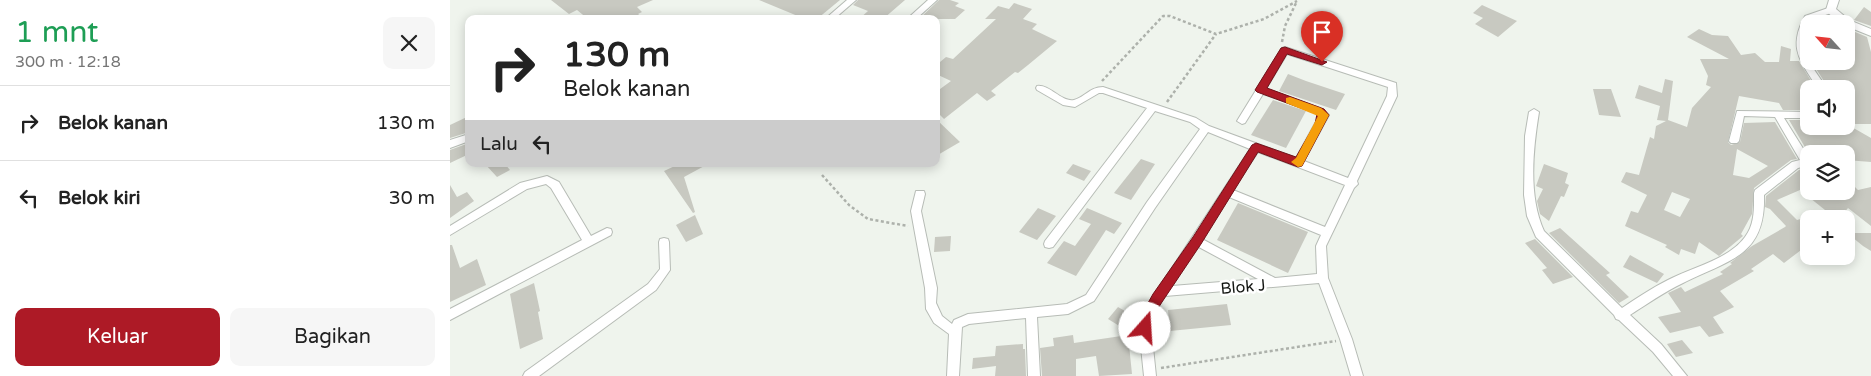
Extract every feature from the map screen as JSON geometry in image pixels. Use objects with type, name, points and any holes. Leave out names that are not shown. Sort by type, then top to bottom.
[{"type":"street","points":[[834,15],[852,0]]},
{"type":"street","points":[[916,15],[933,0]]},
{"type":"street","points":[[1816,80],[1806,67],[1799,47],[1808,18],[1832,5],[1845,22],[1871,33]]},
{"type":"street","points":[[1242,121],[1285,50],[1393,85],[1392,96],[1321,251],[1323,278],[1346,339],[1357,376]]},
{"type":"street","points":[[1040,88],[1066,103],[1074,104],[1097,90],[1156,108],[1193,120],[1206,128],[1353,184]]},
{"type":"street","points":[[1260,90],[1317,110],[1324,115],[1298,163]]},
{"type":"street","points":[[1049,244],[1156,108]]},
{"type":"street","points":[[1534,112],[1530,136],[1530,201],[1534,221],[1540,234],[1620,315],[1657,348],[1681,376]]},
{"type":"street","points":[[1734,141],[1740,113],[1800,115]]},
{"type":"street","points":[[1620,315],[1679,280],[1737,253],[1752,238],[1760,209],[1759,193],[1795,165],[1806,162],[1778,115]]},
{"type":"street","points":[[953,376],[955,331],[958,324],[968,319],[1068,309],[1090,298],[1206,128]]},
{"type":"street","points":[[450,144],[465,138]]},
{"type":"street","points":[[1150,373],[1145,328],[1149,312],[1197,241],[1256,147]]},
{"type":"street","points":[[450,231],[524,186],[547,180],[555,185],[589,242]]},
{"type":"street","points":[[1228,192],[1328,234]]},
{"type":"street","points":[[920,194],[916,211],[931,288],[932,312],[941,324],[955,331]]},
{"type":"street","points":[[450,316],[607,232]]},
{"type":"street","points":[[1197,241],[1275,283]]},
{"type":"street","points":[[529,376],[652,287],[665,270],[664,242]]},
{"type":"street","name":"Blok J","points":[[1162,292],[1323,278]]},
{"type":"street","points":[[1031,313],[1034,376]]},
{"type":"path","points":[[1156,108],[1216,34],[1264,18],[1297,0]]},
{"type":"path","points":[[1285,50],[1281,40],[1297,0]]},
{"type":"path","points":[[1097,90],[1104,79],[1163,16],[1170,16],[1216,34]]},
{"type":"path","points":[[822,175],[848,205],[868,219],[920,228]]},
{"type":"path","points":[[1150,373],[1346,339]]},
{"type":"building","points":[[551,0],[653,0],[637,7],[642,12],[638,14],[639,15],[583,15],[577,10],[569,14]]},
{"type":"building","points":[[759,0],[840,0],[822,15],[795,15]]},
{"type":"building","points":[[858,0],[905,0],[888,15],[864,15],[868,11],[853,5]]},
{"type":"building","points":[[939,0],[950,0],[959,3],[955,6],[965,10],[955,19],[940,19],[940,15],[923,15]]},
{"type":"building","points":[[1014,3],[1032,9],[1023,19],[1037,24],[1032,29],[1057,41],[1018,73],[1015,72],[991,91],[996,95],[987,101],[977,93],[944,119],[940,115],[940,89],[951,81],[940,76],[940,62],[946,57],[953,59],[996,19],[985,19],[998,6],[1009,9]]},
{"type":"building","points":[[1482,5],[1517,21],[1498,37],[1475,24],[1483,18],[1473,13]]},
{"type":"building","points":[[1864,7],[1871,12],[1871,26],[1855,20]]},
{"type":"building","points":[[1699,29],[1712,35],[1728,36],[1741,55],[1755,53],[1765,62],[1779,62],[1781,46],[1791,49],[1790,61],[1799,61],[1800,70],[1804,70],[1811,80],[1800,80],[1800,110],[1783,110],[1779,103],[1739,96],[1728,142],[1731,145],[1740,142],[1744,123],[1775,122],[1797,159],[1791,160],[1754,188],[1752,214],[1741,234],[1743,236],[1719,256],[1699,242],[1695,254],[1681,249],[1679,255],[1665,247],[1667,245],[1625,226],[1631,211],[1638,213],[1647,195],[1621,182],[1626,172],[1639,175],[1650,137],[1654,139],[1656,126],[1666,121],[1657,120],[1660,106],[1635,98],[1639,85],[1662,93],[1665,79],[1673,81],[1668,120],[1687,127],[1692,108],[1711,87],[1706,85],[1708,76],[1700,59],[1729,59],[1687,37]],"holes":[[[1737,149],[1768,166],[1749,178],[1733,175]],[[1672,192],[1690,199],[1680,217],[1664,210]]]},
{"type":"building","points":[[1855,32],[1867,37],[1871,52],[1871,124],[1855,124],[1855,80],[1823,80],[1817,70],[1855,70]]},
{"type":"building","points":[[1288,74],[1345,94],[1336,110],[1279,91]]},
{"type":"building","points":[[1593,89],[1611,89],[1621,117],[1599,115]]},
{"type":"building","points":[[1273,100],[1306,111],[1286,148],[1251,135]]},
{"type":"building","points":[[465,118],[465,133],[450,138],[450,125]]},
{"type":"building","points":[[1789,120],[1800,120],[1800,135],[1855,135],[1855,129],[1871,138],[1871,162],[1855,161],[1855,145],[1804,145]]},
{"type":"building","points":[[940,123],[960,142],[940,154]]},
{"type":"building","points":[[465,144],[465,156],[450,163],[450,150]]},
{"type":"building","points":[[1141,159],[1155,164],[1131,200],[1114,193]]},
{"type":"building","points":[[1073,164],[1091,171],[1084,181],[1066,173]]},
{"type":"building","points":[[1544,164],[1568,173],[1565,183],[1569,185],[1564,197],[1561,196],[1549,221],[1540,214],[1537,201],[1543,189],[1536,186]]},
{"type":"building","points":[[488,167],[508,167],[510,170],[497,177]]},
{"type":"building","points":[[673,167],[702,167],[684,177],[695,212],[693,213],[664,171]]},
{"type":"building","points":[[1799,170],[1800,190],[1777,200],[1797,220],[1800,219],[1800,251],[1784,263],[1773,254],[1751,269],[1754,271],[1720,291],[1734,307],[1713,317],[1724,333],[1709,337],[1700,326],[1670,333],[1658,317],[1681,312],[1668,293],[1681,287],[1685,292],[1723,274],[1720,272],[1752,246],[1785,227],[1770,209],[1765,207],[1766,196]]},
{"type":"building","points":[[450,185],[457,197],[467,192],[474,201],[450,218]]},
{"type":"building","points":[[1855,187],[1858,190],[1871,187],[1871,226],[1855,213],[1855,210],[1848,208],[1846,210],[1825,210],[1812,200],[1855,200]]},
{"type":"building","points":[[1238,203],[1308,232],[1288,273],[1217,240]]},
{"type":"building","points":[[1038,208],[1056,216],[1037,240],[1019,232]]},
{"type":"building","points":[[1087,208],[1122,223],[1114,234],[1106,230],[1076,276],[1047,263],[1064,241],[1075,246],[1091,224],[1079,219]]},
{"type":"building","points":[[695,215],[703,234],[686,242],[676,225]]},
{"type":"building","points":[[1560,228],[1610,273],[1606,275],[1629,297],[1619,303],[1549,233]]},
{"type":"building","points":[[1855,233],[1871,233],[1871,251],[1855,240]]},
{"type":"building","points":[[951,236],[950,251],[934,252],[935,237]]},
{"type":"building","points":[[1535,239],[1573,277],[1553,284],[1542,270],[1547,268],[1525,243]]},
{"type":"building","points":[[450,245],[452,245],[460,268],[477,259],[486,285],[450,302]]},
{"type":"building","points":[[1630,255],[1664,274],[1657,283],[1623,267]]},
{"type":"building","points":[[534,283],[543,339],[520,349],[510,294]]},
{"type":"building","points":[[1227,304],[1231,325],[1170,331],[1168,310]]},
{"type":"building","points":[[1118,307],[1130,314],[1121,327],[1108,319]]},
{"type":"building","points":[[1073,335],[1074,343],[1128,335],[1132,374],[1099,376],[1096,356],[1076,359],[1076,376],[1042,376],[1040,348],[1054,346],[1053,338]]},
{"type":"building","points":[[1682,340],[1693,353],[1676,357],[1667,344]]},
{"type":"building","points":[[1023,344],[1023,349],[1025,349],[1026,376],[995,376],[996,366],[972,369],[973,358],[995,356],[996,346]]},
{"type":"slow traffic","points":[[1290,101],[1317,110],[1324,115],[1298,163],[1296,162]]},
{"type":"route","points":[[1145,328],[1149,312],[1157,298],[1197,241],[1256,147],[1298,163],[1323,119],[1324,115],[1320,112],[1260,90],[1285,50],[1322,62]]}]
